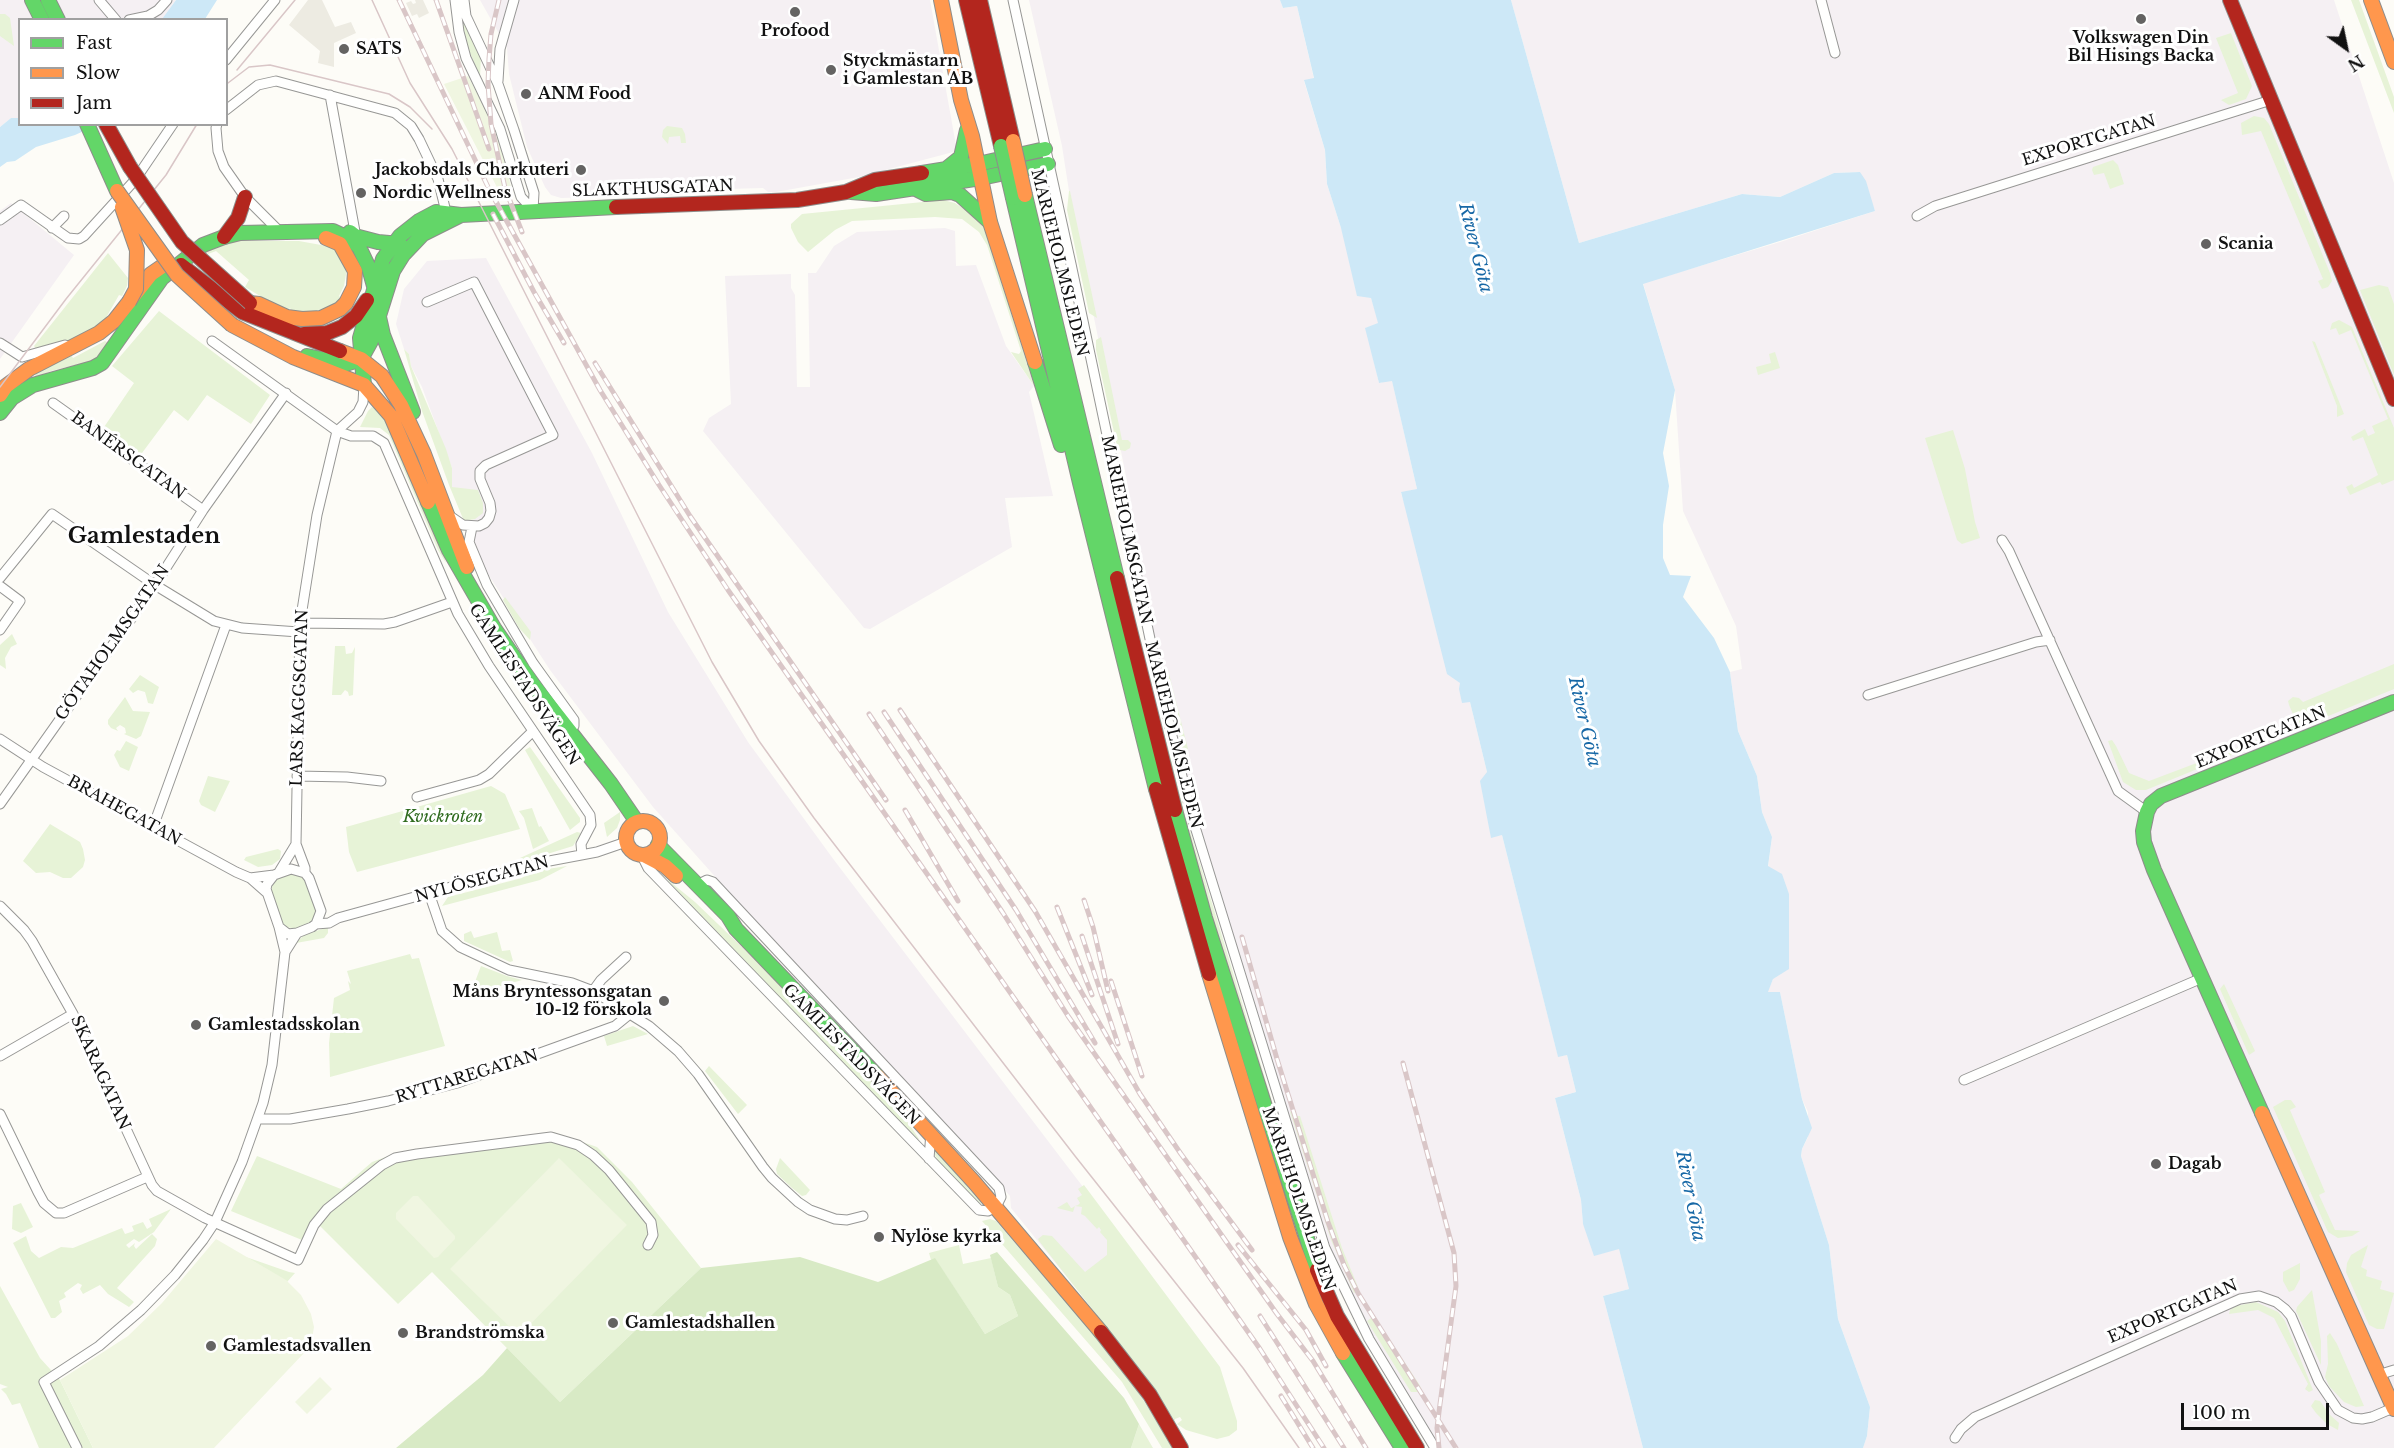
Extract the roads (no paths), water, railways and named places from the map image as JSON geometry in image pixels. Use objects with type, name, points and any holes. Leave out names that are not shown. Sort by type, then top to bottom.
[{"type":"main road","points":[[32,0],[41,18]]},
{"type":"main road","points":[[48,0],[57,18]]},
{"type":"main road","points":[[941,0],[990,222],[1062,449],[1080,483]]},
{"type":"main road","name":"MARIEHOLMSLEDEN","points":[[966,0],[1007,143]]},
{"type":"main road","name":"MARIEHOLMSLEDEN","points":[[980,0],[1007,143],[1080,483],[1166,829],[1290,1237],[1307,1282],[1327,1325],[1402,1448]]},
{"type":"main road","points":[[2230,0],[2394,399]]},
{"type":"main road","points":[[2370,0],[2394,62]]},
{"type":"main road","name":"GAMLESTADSVÄGEN","points":[[88,126],[117,191],[177,275],[232,325],[314,367],[344,376],[364,386],[391,416],[449,550],[494,628],[532,683],[570,730],[637,822]]},
{"type":"main road","name":"GAMLESTADSVÄGEN","points":[[107,126],[136,177],[182,242],[246,307]]},
{"type":"main road","points":[[946,169],[956,162],[964,150],[968,126]]},
{"type":"main road","name":"SLAKTHUSGATAN","points":[[846,192],[875,180],[978,164],[1045,149]]},
{"type":"main road","name":"SLAKTHUSGATAN","points":[[446,212],[460,215],[533,210],[755,203],[797,200],[846,192],[876,194],[981,178],[1048,164]]},
{"type":"main road","points":[[914,188],[927,194],[952,192],[960,195],[990,222]]},
{"type":"main road","points":[[117,191],[138,256],[137,282],[129,302]]},
{"type":"main road","points":[[224,237],[238,218],[245,197]]},
{"type":"main road","name":"MARIEHOLMSLEDEN","points":[[1019,197],[1167,784],[1205,918],[1289,1188],[1311,1257],[1337,1316],[1417,1448]]},
{"type":"main road","points":[[364,386],[360,338],[383,259],[394,243],[419,221],[436,212],[446,212]]},
{"type":"main road","name":"SLAKTHUSGATAN","points":[[361,359],[367,350],[393,272],[403,255],[418,238],[460,215]]},
{"type":"main road","points":[[296,332],[327,333],[342,327],[356,316],[366,303],[374,286],[357,241],[341,226],[318,227],[313,232]]},
{"type":"main road","points":[[0,413],[12,398],[33,385],[93,368],[102,363],[162,278],[203,245],[240,233],[313,232],[340,244],[355,271],[354,287],[346,303],[330,314],[311,319],[287,317],[260,304],[246,307]]},
{"type":"main road","points":[[357,241],[394,243],[418,238]]},
{"type":"main road","points":[[0,395],[25,363],[99,333],[114,321],[151,274],[167,263]]},
{"type":"main road","name":"GAMLESTADSVÄGEN","points":[[167,263],[181,265],[224,299],[246,307],[274,324],[361,359],[392,388],[424,454],[481,605]]},
{"type":"main road","name":"GAMLESTADSVÄGEN","points":[[379,315],[383,335],[417,425],[424,454]]},
{"type":"main road","name":"GAMLESTADSVÄGEN","points":[[280,351],[346,364],[361,359]]},
{"type":"main road","name":"EXPORTGATAN","points":[[2394,702],[2174,790],[2151,804],[2144,821],[2144,842],[2202,978],[2394,1408]]},
{"type":"main road","points":[[648,821],[657,827],[660,837],[658,845],[652,852],[643,855],[633,852],[626,842],[628,830],[637,822],[648,821]]},
{"type":"main road","name":"GAMLESTADSVÄGEN","points":[[658,845],[728,916],[735,929]]},
{"type":"main road","name":"GAMLESTADSVÄGEN","points":[[643,855],[665,866],[724,922],[735,929],[931,1132],[1130,1367],[1150,1395],[1181,1448]]},
{"type":"street","points":[[99,0],[115,18]]},
{"type":"street","points":[[138,18],[158,10],[167,0]]},
{"type":"street","points":[[228,58],[275,0]]},
{"type":"street","points":[[455,0],[459,32],[466,58],[500,129],[521,197],[533,210]]},
{"type":"street","points":[[464,0],[466,16],[498,84],[534,193],[533,210]]},
{"type":"street","points":[[498,84],[500,49],[514,0]]},
{"type":"street","name":"MARIEHOLMSGATAN","points":[[1013,0],[1161,691],[1186,795],[1325,1248],[1369,1339],[1436,1448]]},
{"type":"street","points":[[1821,0],[1835,53]]},
{"type":"street","points":[[228,108],[258,85],[276,81],[387,110],[404,119],[419,139],[443,195],[446,212]]},
{"type":"street","points":[[330,95],[357,241]]},
{"type":"street","name":"EXPORTGATAN","points":[[1917,216],[1935,206],[2271,100]]},
{"type":"street","points":[[0,220],[21,205],[73,240],[84,236],[135,180],[172,126]]},
{"type":"street","points":[[216,126],[218,151],[224,167],[245,197],[280,232]]},
{"type":"street","points":[[52,228],[64,216]]},
{"type":"street","points":[[427,302],[474,282],[553,435],[486,465],[480,471],[480,479],[491,511],[484,523],[472,527],[456,522],[446,513]]},
{"type":"street","points":[[212,341],[337,431],[360,407],[364,386]]},
{"type":"street","points":[[0,343],[25,363],[28,376],[0,405]]},
{"type":"street","name":"GÖTAHOLMSGATAN","points":[[0,804],[155,585],[203,510],[286,393]]},
{"type":"street","name":"BANÉRSGATAN","points":[[53,403],[203,510]]},
{"type":"street","name":"GAMLESTADSVÄGEN","points":[[337,431],[351,436],[373,436],[386,446],[452,602],[489,666],[590,815],[591,825],[581,844],[582,855]]},
{"type":"street","name":"LARS KAGGSGATAN","points":[[305,873],[296,844],[300,628],[317,515],[337,431]]},
{"type":"street","points":[[0,578],[52,514],[155,585],[214,621],[226,625],[300,628],[384,624],[452,602]]},
{"type":"street","name":"GAMLESTADSVÄGEN","points":[[472,527],[468,542],[487,585],[534,663],[574,720],[574,726],[570,730]]},
{"type":"street","points":[[2002,540],[2009,550],[2118,791],[2147,812]]},
{"type":"street","points":[[0,559],[9,566]]},
{"type":"street","points":[[0,586],[20,601],[0,630]]},
{"type":"street","points":[[494,628],[507,620]]},
{"type":"street","points":[[153,827],[226,625]]},
{"type":"street","points":[[1868,695],[2036,642],[2050,640]]},
{"type":"street","points":[[417,797],[479,780],[489,774],[532,732]]},
{"type":"street","name":"BRAHEGATAN","points":[[0,739],[30,760],[250,878],[267,893]]},
{"type":"street","points":[[297,776],[347,777],[381,781]]},
{"type":"street","name":"NYLÖSEGATAN","points":[[316,924],[329,923],[338,918],[429,893],[626,842]]},
{"type":"street","points":[[76,1448],[44,1382],[48,1377],[99,1346],[136,1315],[175,1275],[215,1222],[235,1179],[258,1119],[273,1065],[285,952],[267,893],[267,884],[296,844]]},
{"type":"street","name":"GAMLESTADSVÄGEN","points":[[643,855],[648,868],[979,1210],[988,1211],[996,1207],[1000,1201],[1000,1192],[991,1180],[713,882],[707,880],[697,885]]},
{"type":"street","points":[[250,878],[291,869],[305,873],[309,878],[320,909],[316,924],[297,933],[288,934],[279,927]]},
{"type":"street","points":[[429,893],[442,931],[460,947],[509,970],[572,983],[593,991],[631,1013],[678,1051],[698,1074],[763,1167],[786,1192],[810,1210],[825,1217],[847,1220],[863,1216]]},
{"type":"street","name":"SKARAGATAN","points":[[0,906],[24,930],[73,1014],[147,1177],[157,1191],[215,1222],[298,1260],[314,1225],[327,1209],[369,1173],[388,1161],[417,1154],[551,1137],[578,1145],[609,1170],[651,1222],[653,1235],[648,1245]]},
{"type":"street","points":[[320,909],[338,918]]},
{"type":"street","points":[[285,952],[297,933]]},
{"type":"street","points":[[593,991],[601,980],[626,957]]},
{"type":"street","points":[[1964,1080],[2202,978]]},
{"type":"street","name":"RYTTAREGATAN","points":[[258,1119],[290,1119],[348,1109],[457,1083],[615,1026],[631,1013]]},
{"type":"street","points":[[0,1056],[73,1014]]},
{"type":"street","points":[[0,1114],[44,1203],[56,1213],[64,1213],[147,1177]]},
{"type":"street","points":[[929,1159],[931,1132]]},
{"type":"street","name":"EXPORTGATAN","points":[[1955,1438],[1960,1429],[1975,1417],[2240,1299],[2259,1296],[2276,1302],[2291,1316],[2319,1382],[2338,1410],[2353,1418],[2362,1419],[2394,1408]]},
{"type":"street","points":[[2378,1375],[2394,1370]]},
{"type":"water","points":[[176,0],[217,0],[206,18],[163,18]]},
{"type":"water","name":"River Göta","points":[[1280,0],[1511,0],[1579,243],[1742,194],[1780,197],[1834,173],[1860,172],[1866,181],[1875,211],[1643,284],[1675,390],[1663,453],[1669,486],[1663,525],[1663,558],[1670,575],[1691,576],[1683,597],[1714,638],[1730,672],[1738,731],[1757,776],[1762,812],[1772,837],[1768,866],[1782,874],[1789,894],[1789,969],[1773,979],[1768,992],[1780,992],[1802,1099],[1812,1128],[1801,1156],[1829,1245],[1838,1319],[1870,1407],[1867,1436],[1863,1448],[1643,1448],[1603,1296],[1629,1289],[1619,1249],[1594,1256],[1583,1224],[1581,1200],[1555,1098],[1576,1092],[1567,1055],[1558,1057],[1502,835],[1491,838],[1480,781],[1487,772],[1470,702],[1462,703],[1460,683],[1447,674],[1401,492],[1417,489],[1392,381],[1379,383],[1365,328],[1378,323],[1371,298],[1357,296],[1341,228],[1327,184],[1325,150],[1304,80],[1314,78],[1297,6],[1283,8]]},
{"type":"water","points":[[11,118],[18,118],[18,126],[95,126],[75,135],[36,147],[15,161],[7,162],[0,167],[0,127]]},
{"type":"tram line","points":[[237,70],[295,0]]},
{"type":"tram line","points":[[372,0],[410,83],[452,149],[712,662],[759,741],[814,818],[1075,1156],[1243,1368],[1299,1448]]},
{"type":"tram line","points":[[228,83],[249,67],[270,65],[389,94],[410,107],[432,129]]},
{"type":"tram line","points":[[0,387],[66,299],[166,175],[196,126]]},
{"type":"railway","points":[[399,0],[489,189],[600,390],[659,485],[728,590],[1260,1349],[1324,1448]]},
{"type":"railway","points":[[436,0],[489,149]]},
{"type":"railway","points":[[499,0],[491,34],[489,59],[491,124],[505,188],[522,232]]},
{"type":"railway","points":[[493,214],[564,343]]},
{"type":"railway","points":[[595,363],[690,516],[886,800]]},
{"type":"railway","points":[[900,710],[1035,911],[1140,1094],[1252,1250]]},
{"type":"railway","points":[[884,712],[1016,910],[1095,1043]]},
{"type":"railway","points":[[869,714],[1003,913],[1068,1016],[1277,1314],[1313,1361],[1366,1448]]},
{"type":"railway","points":[[905,810],[958,901]]},
{"type":"railway","points":[[1084,900],[1093,927],[1108,991]]},
{"type":"railway","points":[[1057,907],[1092,995]]},
{"type":"railway","points":[[1082,936],[1118,1044]]},
{"type":"railway","points":[[1242,937],[1277,1059],[1328,1222],[1344,1265],[1358,1293],[1456,1448]]},
{"type":"railway","points":[[1111,981],[1142,1076]]},
{"type":"railway","points":[[1403,1063],[1454,1253],[1456,1286],[1437,1428],[1439,1448]]},
{"type":"railway","points":[[1238,1245],[1306,1330],[1326,1366]]},
{"type":"railway","points":[[1260,1316],[1344,1448]]},
{"type":"railway","points":[[1281,1396],[1313,1448]]},
{"type":"place","name":"Profood","points":[[795,12]]},
{"type":"place","name":"Volkswagen Din Bil Hisings Backa","points":[[2141,19]]},
{"type":"place","name":"SATS","points":[[344,49]]},
{"type":"place","name":"Styckmästarn i Gamlestan AB","points":[[831,70]]},
{"type":"place","name":"ANM Food","points":[[526,94]]},
{"type":"place","name":"Jackobsdals Charkuteri","points":[[581,170]]},
{"type":"place","name":"Nordic Wellness","points":[[361,193]]},
{"type":"place","name":"Scania","points":[[2206,244]]},
{"type":"place","name":"Måns Bryntessonsgatan 10-12 förskola","points":[[664,1001]]},
{"type":"place","name":"Gamlestadsskolan","points":[[196,1025]]},
{"type":"place","name":"Dagab","points":[[2156,1164]]},
{"type":"place","name":"Nylöse kyrka","points":[[879,1237]]},
{"type":"place","name":"Gamlestadshallen","points":[[613,1323]]},
{"type":"place","name":"Brandströmska","points":[[403,1333]]},
{"type":"place","name":"Gamlestadsvallen","points":[[211,1346]]},
{"type":"district","name":"Gamlestaden","points":[[144,537]]},
{"type":"park label","name":"Kvickroten","points":[[443,817]]}]
